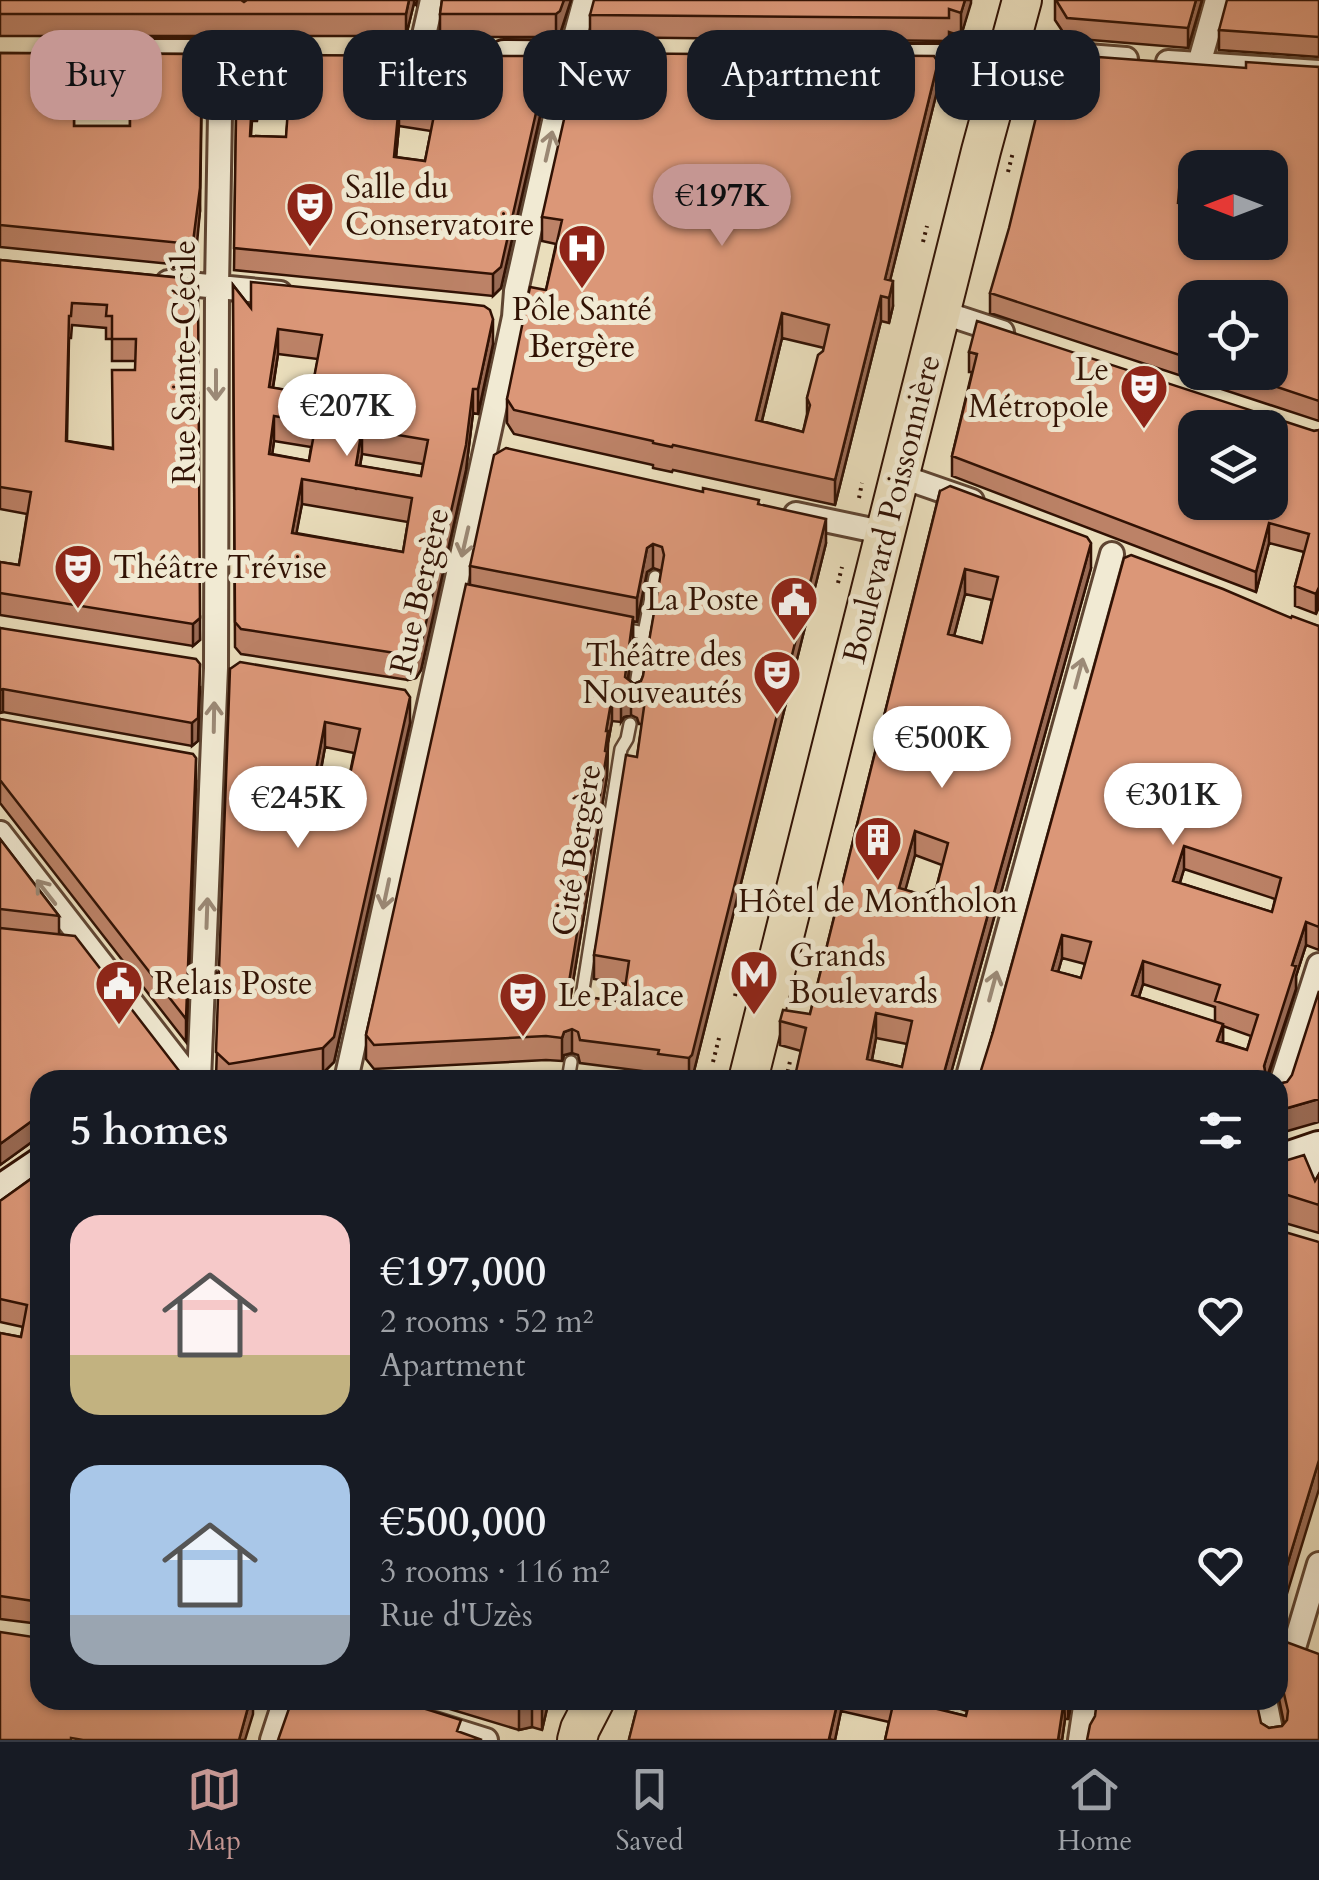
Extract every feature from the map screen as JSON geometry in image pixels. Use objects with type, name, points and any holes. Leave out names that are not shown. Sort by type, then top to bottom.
[{"type":"main road","name":"Boulevard Poissonnière","points":[[1014,30],[1022,0]]},
{"type":"main road","name":"Boulevard Poissonnière","points":[[751,1070],[991,120]]},
{"type":"main road","points":[[577,1740],[591,1710]]},
{"type":"main road","points":[[596,1740],[597,1710]]},
{"type":"street","points":[[416,30],[432,0]]},
{"type":"street","name":"Rue Bergère","points":[[577,30],[585,0]]},
{"type":"street","points":[[1199,64],[1217,0]]},
{"type":"street","points":[[1100,57],[1319,72]]},
{"type":"street","name":"Rue Sainte-Cécile","points":[[196,1070],[205,764],[218,669],[220,120]]},
{"type":"street","name":"Rue Bergère","points":[[348,1070],[418,700],[458,598],[493,449],[506,316],[516,290],[555,120]]},
{"type":"street","points":[[139,279],[309,296]]},
{"type":"street","points":[[942,312],[1026,340]]},
{"type":"street","points":[[900,476],[985,506]]},
{"type":"street","points":[[780,510],[886,533]]},
{"type":"street","points":[[970,1070],[1111,553]]},
{"type":"street","points":[[0,833],[82,949],[187,1070]]},
{"type":"street","points":[[1285,1070],[1319,966]]},
{"type":"street","points":[[1288,1161],[1316,1160]]},
{"type":"street","points":[[0,1192],[30,1172]]},
{"type":"street","points":[[1288,1644],[1314,1599],[1319,1564]]},
{"type":"street","points":[[1288,1649],[1319,1660]]},
{"type":"street","points":[[272,1740],[282,1710]]},
{"type":"street","points":[[1080,1740],[1084,1710]]},
{"type":"street","points":[[1267,1710],[1273,1740]]},
{"type":"street","points":[[418,1718],[486,1740]]},
{"type":"lane","points":[[634,698],[655,577]]},
{"type":"lane","points":[[608,626],[644,633]]},
{"type":"lane","name":"Cité Bergère","points":[[578,1020],[621,749],[630,724]]},
{"type":"lane","points":[[570,1070],[571,1062]]},
{"type":"path","points":[[1008,172],[1014,152]]},
{"type":"path","points":[[923,242],[927,226]]},
{"type":"path","points":[[858,498],[862,483]]},
{"type":"path","points":[[838,583],[842,567]]},
{"type":"path","points":[[735,996],[738,982]]},
{"type":"path","points":[[713,1062],[718,1038]]},
{"type":"path","points":[[788,1070],[791,1056]]},
{"type":"building","points":[[0,0],[409,0],[406,14],[0,14]]},
{"type":"building","points":[[442,0],[564,0],[556,14],[440,14]]},
{"type":"building","points":[[594,0],[965,0],[961,13],[949,9],[949,18],[590,15]]},
{"type":"building","points":[[1056,0],[1196,0],[1188,28],[1067,18]]},
{"type":"building","points":[[1227,0],[1319,0],[1319,37],[1219,30]]},
{"type":"building","points":[[0,53],[30,53],[30,120],[74,120],[74,126],[130,126],[130,120],[162,120],[162,54],[182,54],[182,120],[201,120],[200,188],[191,244],[0,225]]},
{"type":"building","points":[[667,54],[687,54],[687,120],[915,120],[915,56],[935,58],[935,74],[885,279],[893,281],[889,298],[881,296],[835,480],[514,410],[507,399],[530,287],[546,290],[562,220],[542,217],[564,120],[667,120]],"holes":[[[782,313],[829,325],[823,351],[818,355],[807,398],[810,405],[803,432],[756,420]]]},
{"type":"building","points":[[323,55],[343,55],[343,120],[397,120],[394,157],[425,161],[433,120],[503,120],[503,56],[523,56],[523,120],[534,120],[501,267],[493,274],[234,248],[236,120],[251,120],[250,136],[286,137],[287,120],[323,120]]},
{"type":"building","points":[[1100,57],[1246,68],[1246,62],[1319,67],[1319,401],[1286,390],[1288,280],[1178,280],[1178,354],[990,293],[1035,120],[1100,120]]},
{"type":"building","points":[[0,260],[192,279],[198,286],[200,618],[193,624],[0,593],[0,562],[19,565],[31,492],[0,487]],"holes":[[[72,303],[107,305],[106,316],[112,316],[112,339],[136,339],[135,370],[112,370],[113,449],[66,441]]]},
{"type":"building","points":[[251,282],[467,304],[490,310],[493,319],[478,389],[473,389],[466,445],[416,653],[408,655],[241,629],[235,622],[233,285],[251,308]],"holes":[[[278,329],[322,335],[311,394],[269,387]],[[274,416],[316,423],[309,461],[269,454]],[[362,429],[428,440],[421,476],[356,465]],[[302,479],[412,498],[403,552],[292,533]]]},
{"type":"building","points":[[977,321],[1178,387],[1178,390],[1250,410],[1178,410],[1178,520],[1288,520],[1288,423],[1319,430],[1316,594],[1295,586],[1309,534],[1269,523],[1256,572],[952,456],[977,354],[969,352]]},
{"type":"building","points":[[506,448],[703,492],[703,488],[759,500],[758,504],[826,519],[689,1058],[658,1054],[659,1050],[580,1040],[578,1032],[572,1029],[564,1032],[562,1038],[374,1045],[366,1035],[466,584],[633,617],[625,677],[634,684],[643,676],[664,555],[662,547],[653,544],[647,548],[637,598],[470,566],[494,455]],"holes":[[[631,691],[639,700],[645,700],[637,757],[626,755],[594,955],[629,961],[623,1002],[587,997],[578,1006],[571,1003],[567,994],[607,752],[612,697],[621,699]]]},
{"type":"building","points":[[950,486],[1087,537],[1091,543],[945,1070],[796,1070],[806,1028],[780,1021],[783,1010],[810,1014],[940,491]],"holes":[[[965,569],[998,577],[982,643],[948,634]],[[915,831],[948,843],[936,889],[923,895],[899,888]],[[876,1013],[912,1021],[902,1067],[867,1059]]]},
{"type":"building","points":[[1131,555],[1319,626],[1319,927],[1306,922],[1265,1070],[981,1070],[1124,558]],"holes":[[[1184,846],[1281,878],[1272,912],[1173,881]],[[1062,935],[1091,942],[1081,978],[1052,970]],[[1143,961],[1220,985],[1215,1001],[1258,1015],[1247,1050],[1217,1041],[1223,1024],[1132,995]]]},
{"type":"building","points":[[0,628],[196,659],[200,664],[198,718],[192,723],[0,690]]},
{"type":"building","points":[[240,662],[405,690],[410,697],[334,1037],[323,1048],[229,1064],[216,1052],[230,669]],"holes":[[[325,722],[360,729],[347,788],[314,781]]]},
{"type":"building","points":[[0,719],[193,754],[196,758],[186,1019],[0,780]]},
{"type":"building","points":[[0,839],[59,916],[0,909]]},
{"type":"building","points":[[0,928],[75,936],[178,1070],[30,1070],[30,1122],[0,1144]]},
{"type":"building","points":[[1319,991],[1319,1099],[1288,1108],[1288,1081]]},
{"type":"building","points":[[1304,1155],[1315,1181],[1319,1174],[1319,1205],[1288,1195],[1288,1160]]},
{"type":"building","points":[[30,1180],[30,1600],[0,1596],[0,1333],[21,1337],[27,1305],[0,1299],[0,1201]]},
{"type":"building","points":[[1288,1233],[1319,1242],[1319,1460],[1288,1562]]},
{"type":"building","points":[[0,1632],[30,1636],[30,1710],[247,1710],[239,1740],[0,1740]]},
{"type":"building","points":[[1288,1643],[1319,1654],[1319,1740],[1087,1740],[1096,1710],[1258,1710],[1261,1723],[1269,1728],[1282,1726],[1288,1711]]},
{"type":"building","points":[[288,1710],[429,1710],[461,1720],[457,1731],[482,1740],[278,1740]]},
{"type":"building","points":[[636,1710],[836,1710],[829,1739],[832,1740],[629,1739]]},
{"type":"building","points":[[892,1710],[942,1710],[966,1716],[968,1710],[1062,1710],[1058,1740],[885,1740]]},
{"type":"place","name":"Salle du Conservatoire","points":[[310,248]]},
{"type":"place","name":"Pôle Santé Bergère","points":[[582,290]]},
{"type":"place","name":"Le Métropole","points":[[1144,430]]},
{"type":"place","name":"Théâtre Trévise","points":[[78,610]]},
{"type":"place","name":"La Poste","points":[[794,642]]},
{"type":"place","name":"Théâtre des Nouveautés","points":[[777,716]]},
{"type":"place","name":"Hôtel de Montholon","points":[[878,882]]},
{"type":"place","name":"Grands Boulevards","points":[[754,1016]]},
{"type":"place","name":"Relais Poste","points":[[119,1026]]},
{"type":"place","name":"Le Palace","points":[[523,1038]]}]
